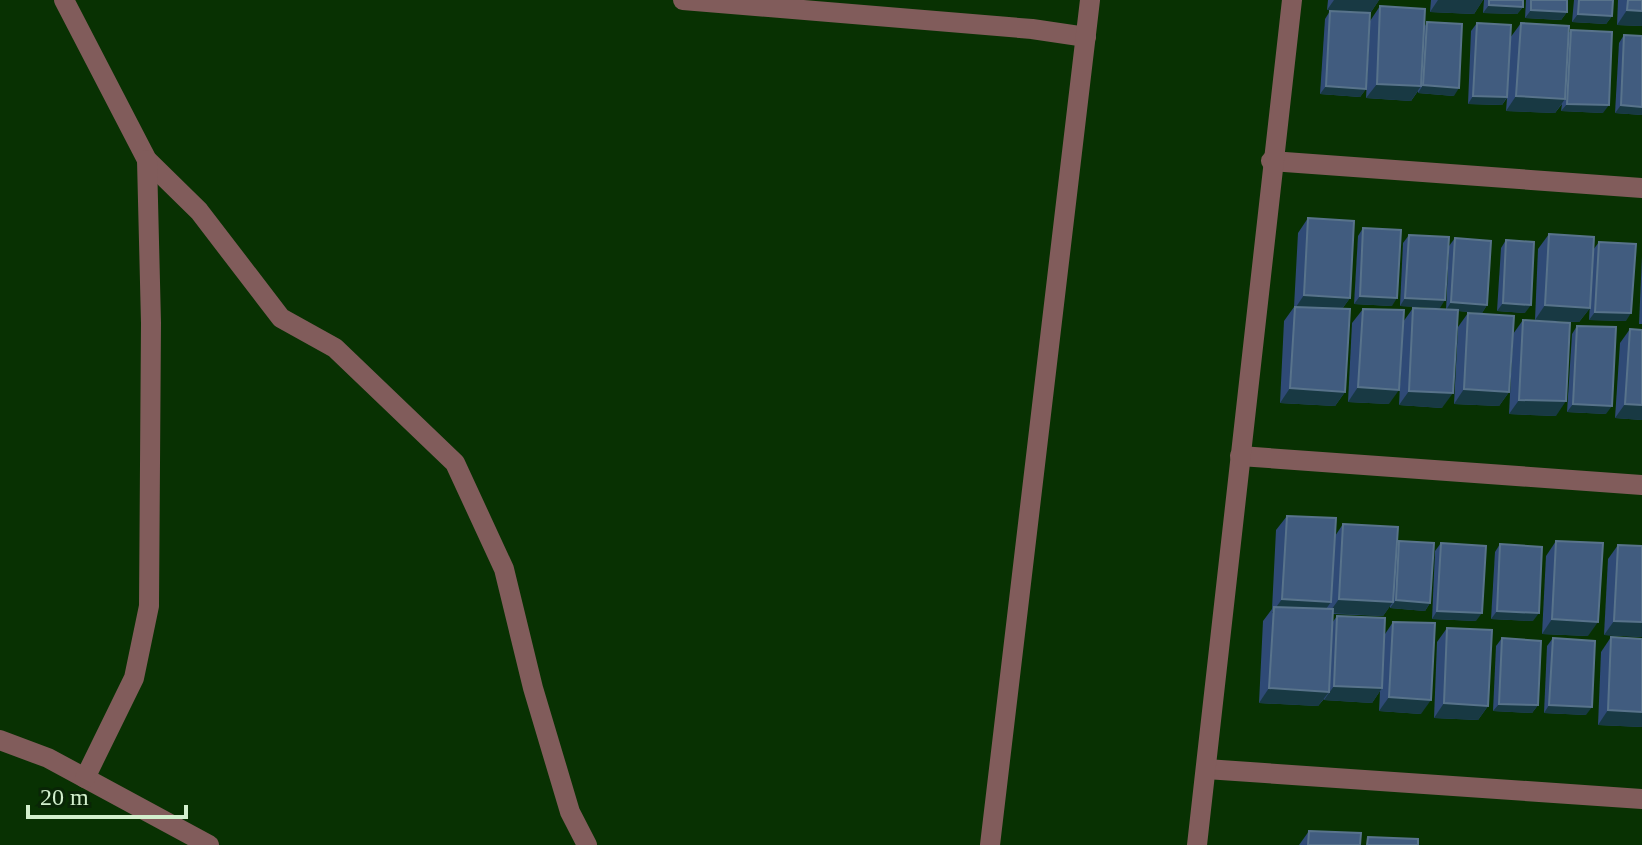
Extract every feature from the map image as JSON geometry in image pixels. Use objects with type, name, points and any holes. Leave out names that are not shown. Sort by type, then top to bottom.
[{"type":"street","points":[[64,0],[147,160],[199,211],[281,318],[335,348],[455,463],[504,569],[533,688],[570,812],[587,845]]},
{"type":"street","points":[[683,0],[1032,29],[1086,37]]},
{"type":"street","points":[[990,845],[1090,0]]},
{"type":"street","points":[[1197,845],[1271,161],[1292,0]]},
{"type":"street","points":[[85,778],[134,678],[149,606],[151,323],[147,160]]},
{"type":"street","points":[[1271,161],[1642,188]]},
{"type":"street","points":[[1240,456],[1642,485]]},
{"type":"street","points":[[0,740],[48,758],[209,845]]},
{"type":"street","points":[[1206,769],[1642,799]]},
{"type":"building","points":[[1489,0],[1523,0],[1523,7],[1489,5]]},
{"type":"building","points":[[1531,0],[1567,0],[1567,12],[1531,10]]},
{"type":"building","points":[[1579,0],[1613,0],[1612,16],[1578,14]]},
{"type":"building","points":[[1628,0],[1642,0],[1642,11],[1627,10]]},
{"type":"building","points":[[1380,6],[1425,9],[1421,86],[1377,84]]},
{"type":"building","points":[[1330,11],[1370,13],[1366,89],[1326,86]]},
{"type":"building","points":[[1427,22],[1462,24],[1459,88],[1423,85]]},
{"type":"building","points":[[1477,23],[1511,25],[1507,97],[1473,96]]},
{"type":"building","points":[[1521,23],[1569,26],[1565,99],[1516,96]]},
{"type":"building","points":[[1571,30],[1612,32],[1609,105],[1567,104]]},
{"type":"building","points":[[1624,35],[1642,36],[1642,107],[1621,105]]},
{"type":"building","points":[[1308,218],[1354,221],[1350,298],[1304,295]]},
{"type":"building","points":[[1363,228],[1401,230],[1397,298],[1360,296]]},
{"type":"building","points":[[1549,234],[1594,237],[1590,308],[1545,305]]},
{"type":"building","points":[[1409,235],[1449,237],[1445,300],[1405,298]]},
{"type":"building","points":[[1455,238],[1491,241],[1487,305],[1451,302]]},
{"type":"building","points":[[1506,240],[1534,242],[1531,305],[1503,303]]},
{"type":"building","points":[[1599,242],[1636,244],[1631,313],[1595,312]]},
{"type":"building","points":[[1295,307],[1350,309],[1345,392],[1290,388]]},
{"type":"building","points":[[1413,308],[1458,310],[1453,393],[1409,391]]},
{"type":"building","points":[[1363,309],[1404,310],[1399,390],[1358,387]]},
{"type":"building","points":[[1468,313],[1514,316],[1509,392],[1464,389]]},
{"type":"building","points":[[1523,320],[1570,323],[1566,401],[1519,400]]},
{"type":"building","points":[[1577,326],[1616,327],[1612,406],[1573,404]]},
{"type":"building","points":[[1630,329],[1642,330],[1642,405],[1625,404]]},
{"type":"building","points":[[1287,516],[1336,518],[1331,602],[1282,599]]},
{"type":"building","points":[[1343,524],[1398,527],[1393,602],[1339,599]]},
{"type":"building","points":[[1399,541],[1434,543],[1430,603],[1396,600]]},
{"type":"building","points":[[1556,541],[1603,543],[1598,622],[1552,619]]},
{"type":"building","points":[[1441,543],[1486,546],[1482,613],[1437,611]]},
{"type":"building","points":[[1500,544],[1542,547],[1539,613],[1497,611]]},
{"type":"building","points":[[1618,545],[1642,546],[1642,622],[1614,621]]},
{"type":"building","points":[[1274,607],[1333,609],[1329,692],[1269,688]]},
{"type":"building","points":[[1337,616],[1385,618],[1382,688],[1334,686]]},
{"type":"building","points":[[1393,622],[1435,623],[1431,700],[1389,697]]},
{"type":"building","points":[[1447,628],[1492,630],[1488,706],[1444,703]]},
{"type":"building","points":[[1611,637],[1642,639],[1642,712],[1608,710]]},
{"type":"building","points":[[1502,638],[1541,641],[1538,705],[1499,704]]},
{"type":"building","points":[[1553,638],[1595,641],[1592,707],[1549,705]]},
{"type":"building","points":[[1309,831],[1361,833],[1360,845],[1308,845]]},
{"type":"building","points":[[1368,837],[1418,839],[1418,845],[1367,845]]}]
